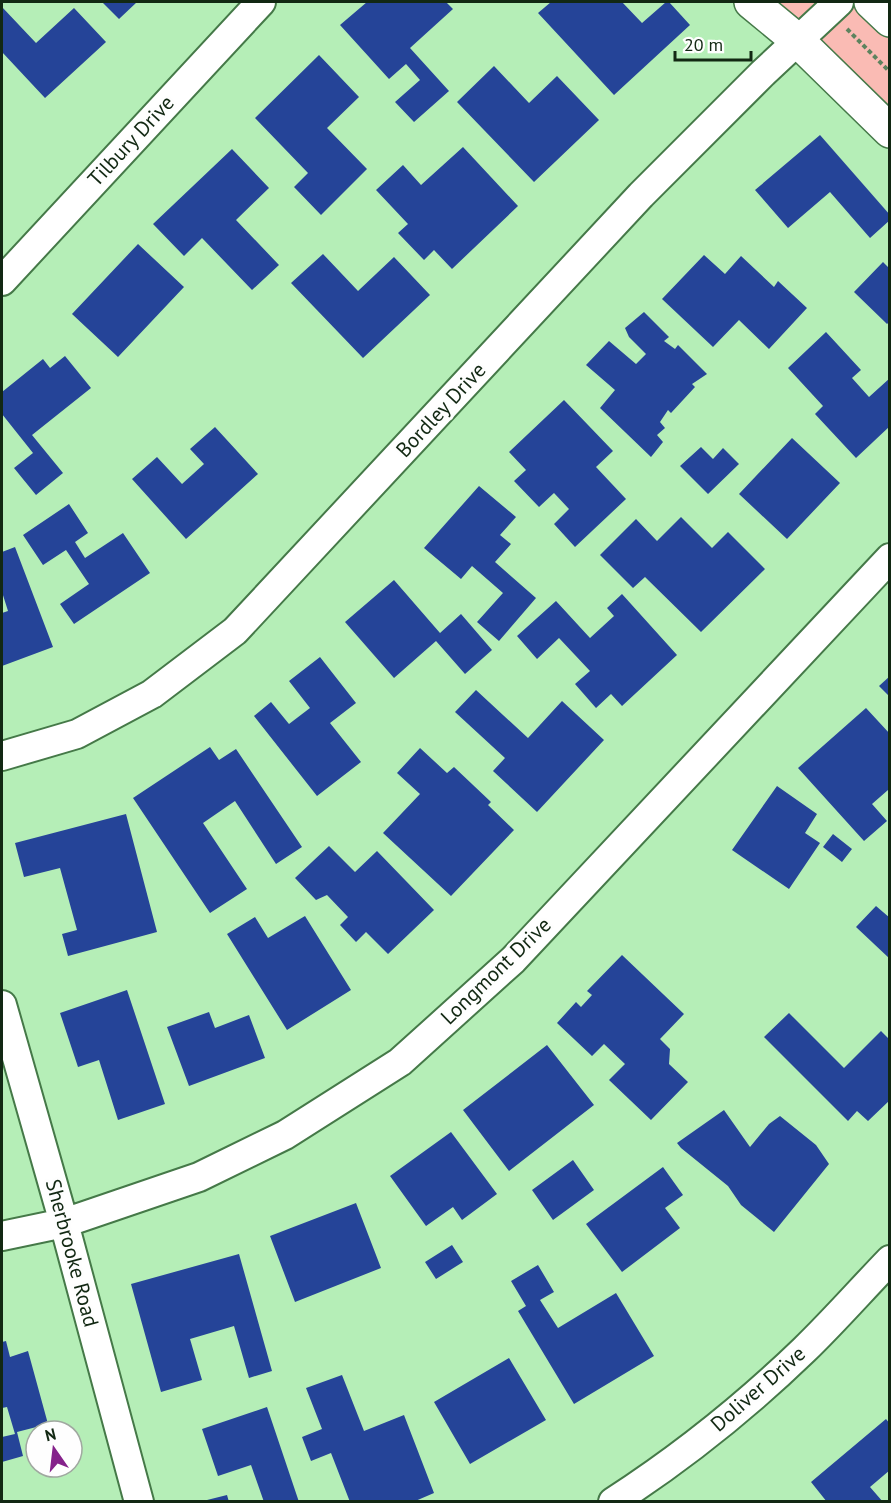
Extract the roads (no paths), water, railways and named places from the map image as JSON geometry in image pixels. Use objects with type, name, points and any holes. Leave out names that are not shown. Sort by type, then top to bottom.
[{"type":"street","name":"Tilbury Drive","points":[[2,281],[261,2]]},
{"type":"street","points":[[751,2],[797,40],[890,131]]},
{"type":"street","points":[[871,2],[890,20]]},
{"type":"street","name":"Bordley Drive","points":[[2,756],[78,734],[152,694],[235,631],[641,195],[834,6]]},
{"type":"street","name":"Longmont Drive","points":[[2,1236],[64,1223],[199,1177],[285,1135],[400,1062],[513,960],[890,558]]},
{"type":"street","name":"Sherbrooke Road","points":[[2,1005],[64,1223],[139,1502]]},
{"type":"street","name":"Doliver Drive","points":[[613,1502],[668,1464],[734,1412],[804,1351],[890,1260]]}]
